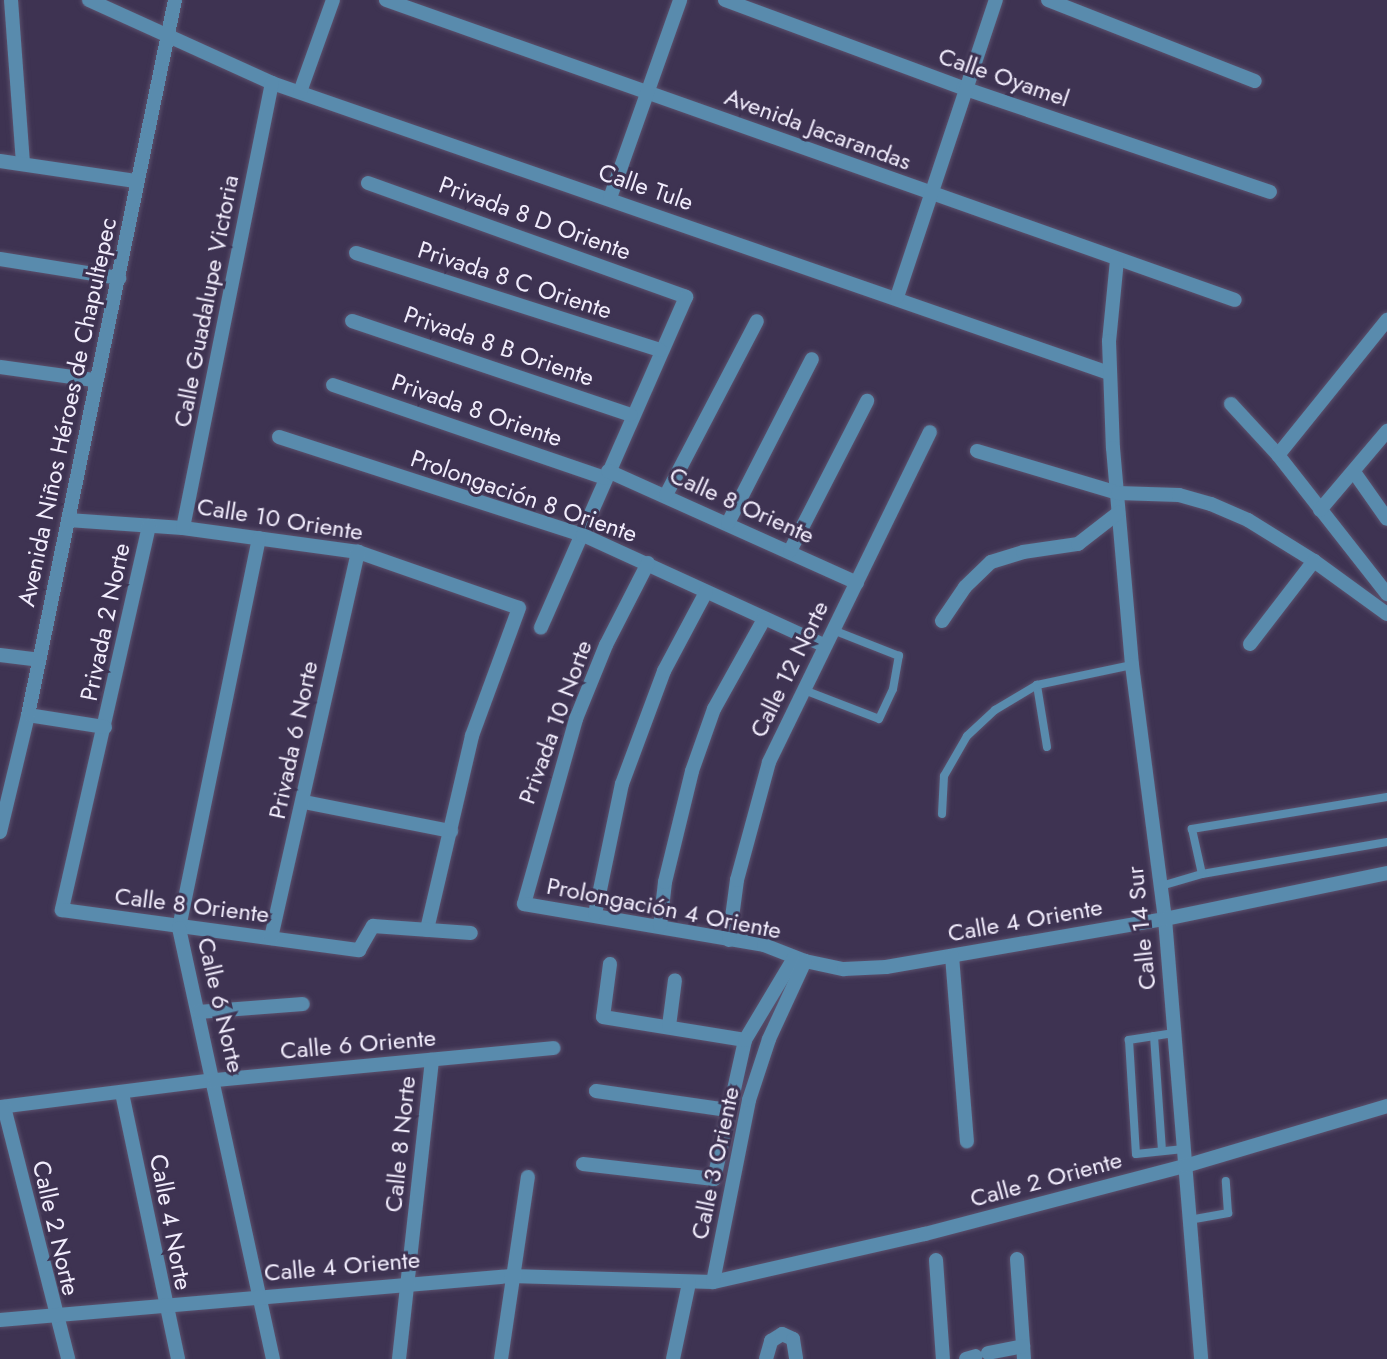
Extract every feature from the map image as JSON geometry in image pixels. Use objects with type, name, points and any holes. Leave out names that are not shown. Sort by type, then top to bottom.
[{"type":"street","points":[[11,0],[23,163]]},
{"type":"street","name":"Calle Tule","points":[[89,0],[170,40],[272,83],[897,297],[1109,373]]},
{"type":"street","name":"Avenida Niños Héroes de Chapultepec","points":[[0,832],[28,715],[94,380],[119,278],[136,181],[170,40],[175,0]]},
{"type":"street","points":[[300,92],[333,0]]},
{"type":"street","name":"Avenida Jacarandas","points":[[386,0],[1235,300]]},
{"type":"street","points":[[610,198],[680,0]]},
{"type":"street","name":"Calle Oyamel","points":[[725,0],[963,88],[1269,192]]},
{"type":"street","points":[[897,297],[932,194],[963,88],[996,0]]},
{"type":"street","points":[[1048,0],[1255,81]]},
{"type":"street","name":"Calle Guadalupe Victoria","points":[[183,528],[272,83]]},
{"type":"street","points":[[0,161],[136,181]]},
{"type":"street","name":"Privada 8 D Oriente","points":[[368,183],[686,297],[660,350]]},
{"type":"street","name":"Privada 8 C Oriente","points":[[356,253],[660,350]]},
{"type":"street","points":[[0,259],[119,278]]},
{"type":"street","name":"Calle 14 Sur","points":[[1116,260],[1109,373],[1118,513],[1132,665],[1165,919],[1200,1359]]},
{"type":"street","points":[[1278,455],[1387,320]]},
{"type":"street","name":"Privada 8 B Oriente","points":[[352,321],[631,415]]},
{"type":"street","points":[[666,495],[757,321]]},
{"type":"street","points":[[541,628],[660,350]]},
{"type":"street","points":[[728,523],[812,359]]},
{"type":"street","points":[[0,367],[94,380]]},
{"type":"street","name":"Privada 8 Oriente","points":[[333,385],[607,475]]},
{"type":"street","points":[[790,551],[867,401]]},
{"type":"street","points":[[1231,404],[1278,455],[1387,594]]},
{"type":"street","points":[[1320,510],[1387,431]]},
{"type":"street","name":"Calle 12 Norte","points":[[729,940],[737,880],[769,762],[930,432]]},
{"type":"street","name":"Prolongación 8 Oriente","points":[[279,437],[583,535],[825,646]]},
{"type":"street","points":[[977,451],[1118,493],[1179,495],[1211,504],[1248,520],[1314,561],[1387,614]]},
{"type":"street","points":[[1354,472],[1387,519]]},
{"type":"street","name":"Calle 8 Oriente","points":[[607,475],[666,495],[856,583]]},
{"type":"street","points":[[942,621],[965,587],[991,562],[1023,552],[1078,544],[1118,513]]},
{"type":"street","name":"Calle 10 Oriente","points":[[68,520],[183,528],[358,552],[519,608],[482,700],[451,831]]},
{"type":"street","name":"Privada 2 Norte","points":[[62,910],[149,526]]},
{"type":"street","name":"Calle 6 Norte","points":[[260,538],[179,928],[215,1080],[273,1359]]},
{"type":"street","name":"Privada 6 Norte","points":[[271,938],[358,552]]},
{"type":"street","points":[[1250,645],[1314,561]]},
{"type":"street","name":"Privada 10 Norte","points":[[524,904],[576,719],[606,645],[648,563]]},
{"type":"street","points":[[595,914],[608,834],[626,771],[664,671],[706,592]]},
{"type":"street","points":[[660,926],[666,882],[692,771],[714,709],[764,619]]},
{"type":"street","points":[[0,655],[39,660]]},
{"type":"street","points":[[28,715],[105,727]]},
{"type":"street","points":[[303,802],[451,831],[427,930]]},
{"type":"street","name":"Calle 4 Oriente","points":[[799,959],[844,969],[951,956],[1165,919],[1387,873]]},
{"type":"street","name":"Prolongación 4 Oriente","points":[[524,904],[764,945],[799,959]]},
{"type":"street","name":"Calle 8 Oriente","points":[[62,910],[179,928],[359,950],[373,926],[471,933]]},
{"type":"street","points":[[951,956],[967,1141]]},
{"type":"street","points":[[583,1164],[714,1179],[745,1040],[799,959]]},
{"type":"street","name":"Calle 3 Oriente","points":[[713,1282],[749,1100],[799,959]]},
{"type":"street","points":[[610,964],[603,1017],[745,1040]]},
{"type":"street","points":[[669,1026],[675,980]]},
{"type":"street","points":[[199,1012],[303,1004]]},
{"type":"street","name":"Calle 6 Oriente","points":[[2,1107],[215,1080],[553,1048]]},
{"type":"street","name":"Calle 8 Norte","points":[[399,1359],[432,1060]]},
{"type":"street","points":[[596,1091],[728,1110]]},
{"type":"street","name":"Calle 4 Norte","points":[[122,1093],[178,1359]]},
{"type":"street","name":"Calle 2 Norte","points":[[2,1107],[54,1316],[68,1359]]},
{"type":"street","name":"Calle 2 Oriente","points":[[713,1282],[925,1234],[1185,1166],[1387,1107]]},
{"type":"street","points":[[501,1359],[510,1276],[528,1177]]},
{"type":"street","points":[[977,1356],[1024,1353],[1017,1259]]},
{"type":"street","points":[[936,1260],[943,1359]]},
{"type":"street","name":"Calle 4 Oriente","points":[[0,1320],[510,1276],[689,1283]]},
{"type":"street","points":[[673,1359],[689,1283],[713,1282]]},
{"type":"street","points":[[766,1359],[771,1341],[782,1334],[793,1339],[796,1359]]},
{"type":"lane","points":[[804,690],[879,719],[893,689],[899,656],[833,630]]},
{"type":"lane","points":[[942,814],[944,776],[967,736],[995,710],[1037,685],[1132,665]]},
{"type":"lane","points":[[1037,685],[1047,747]]},
{"type":"lane","points":[[1202,874],[1192,829],[1387,797]]},
{"type":"lane","points":[[1161,886],[1202,874],[1387,842]]},
{"type":"lane","points":[[1174,1033],[1129,1040],[1136,1154],[1184,1149]]},
{"type":"lane","points":[[1154,1036],[1162,1151]]},
{"type":"lane","points":[[1189,1220],[1228,1213],[1226,1181]]}]
